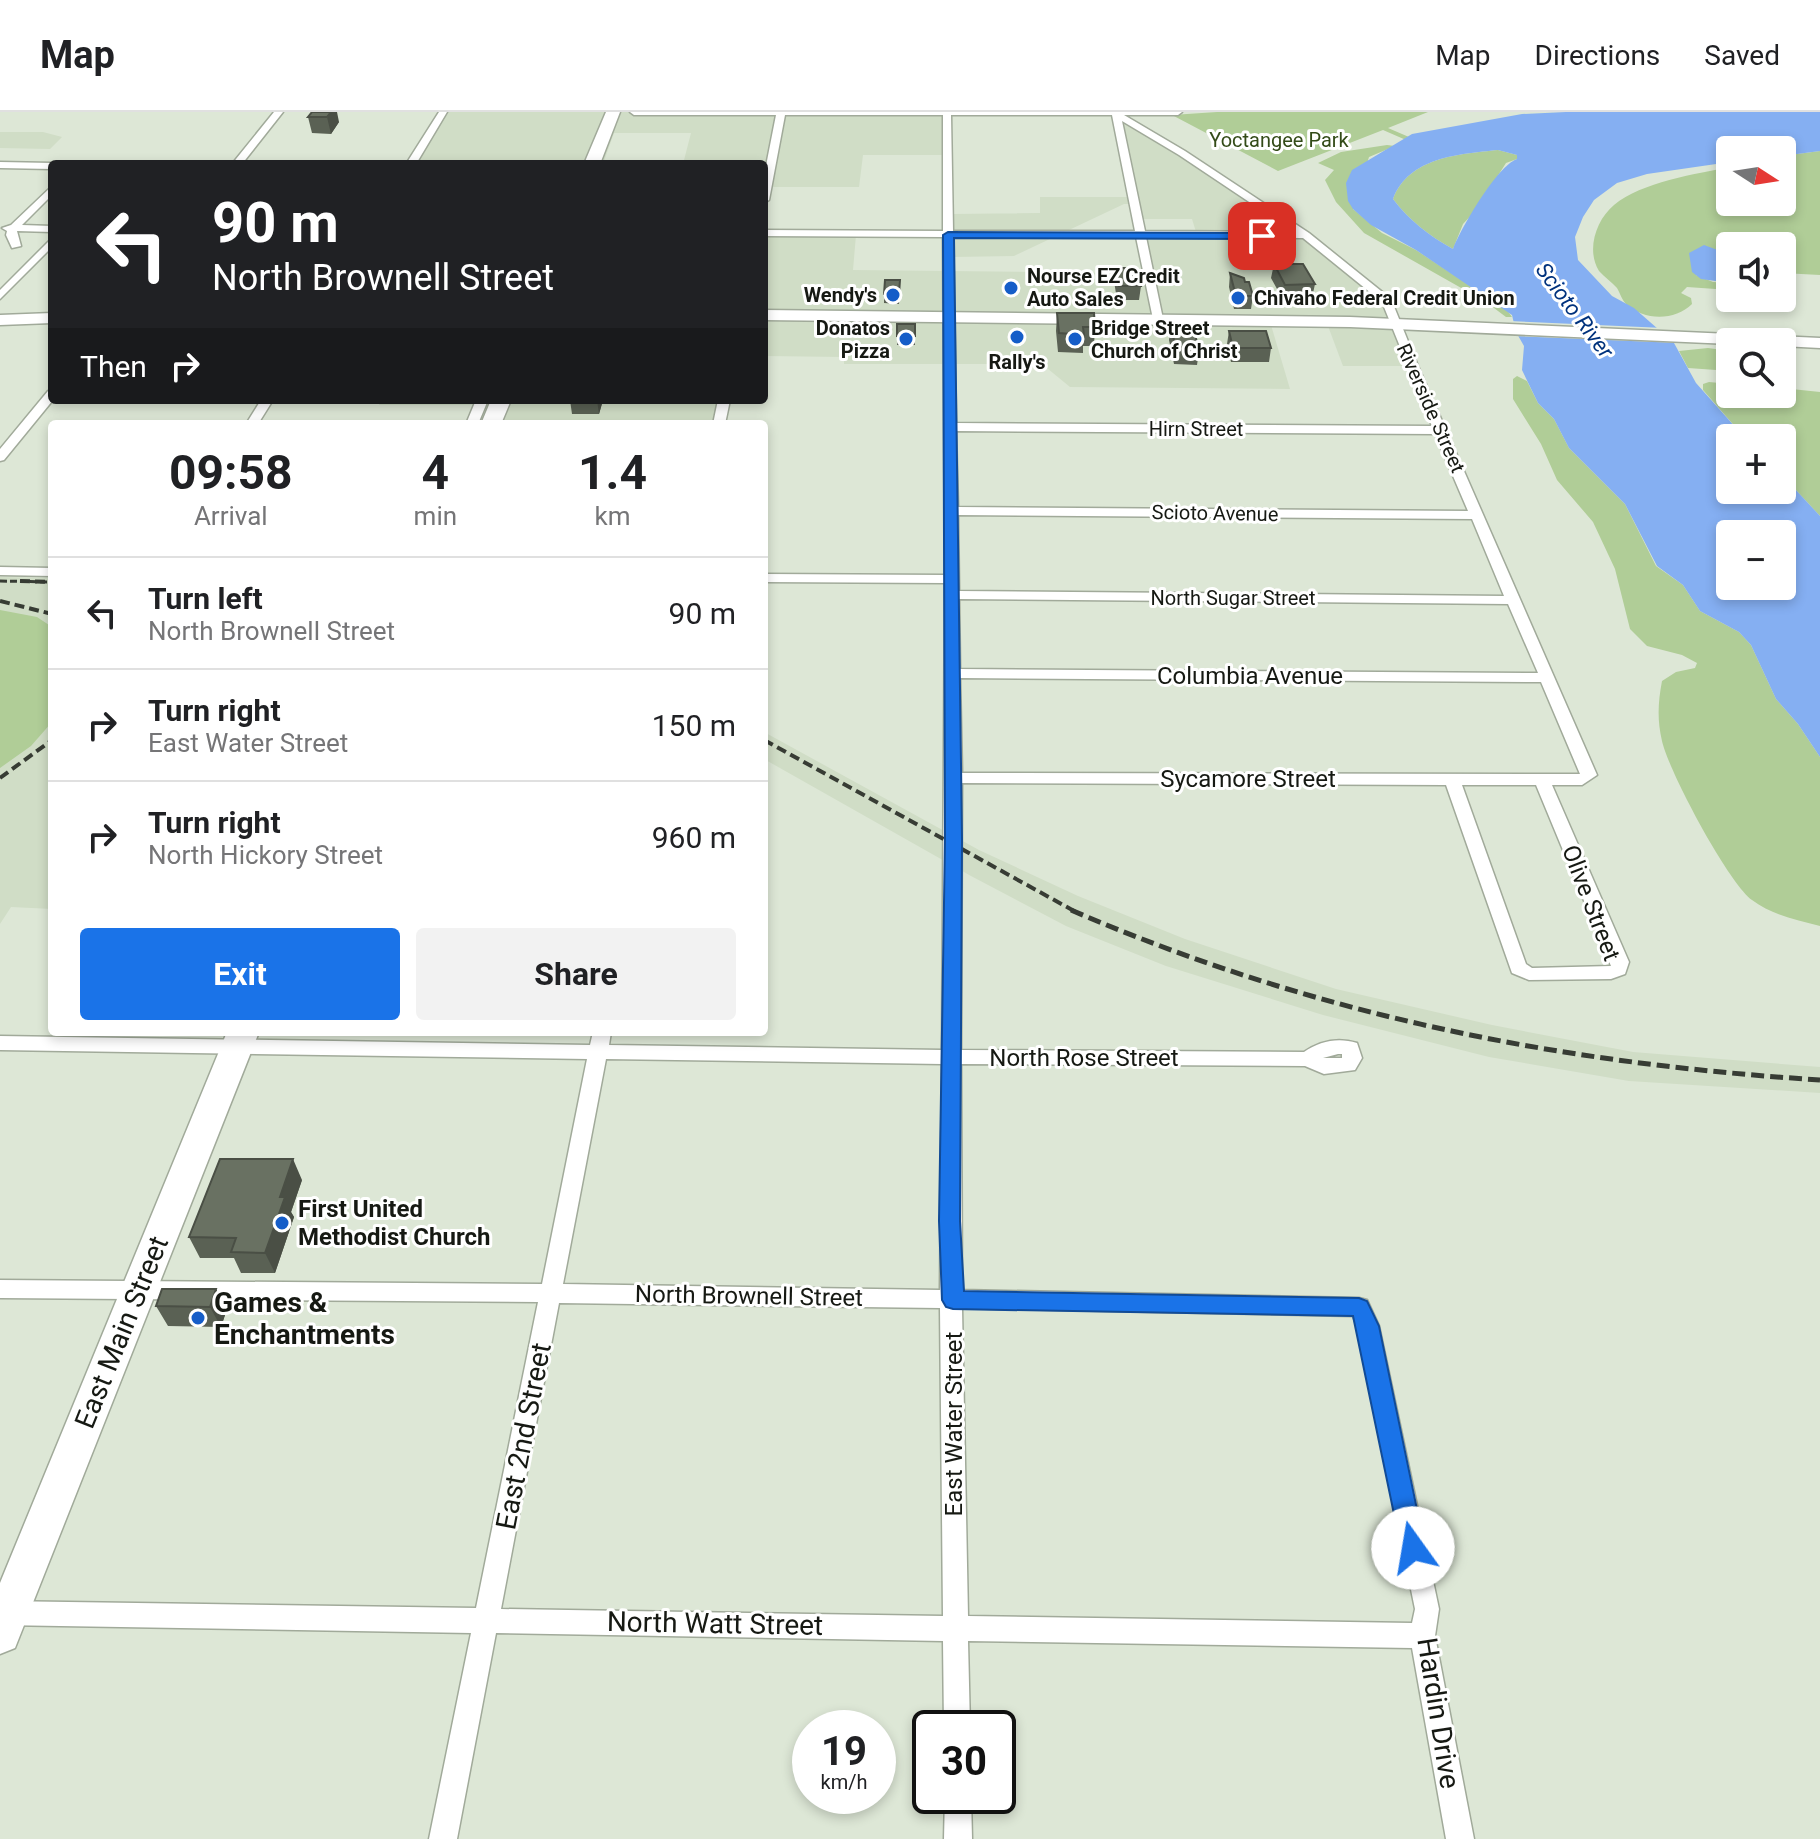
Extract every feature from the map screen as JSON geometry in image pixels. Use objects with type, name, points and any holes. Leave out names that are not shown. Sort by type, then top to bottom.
[{"type":"main road","points":[[594,160],[613,112]]},
{"type":"main road","points":[[0,313],[48,311]]},
{"type":"main road","points":[[768,315],[1397,323],[1820,343]]},
{"type":"main road","points":[[0,320],[48,318]]},
{"type":"main road","name":"East Main Street","points":[[3,1620],[240,1040]]},
{"type":"street","points":[[240,160],[279,112]]},
{"type":"street","points":[[413,160],[443,112]]},
{"type":"street","points":[[634,112],[1178,112]]},
{"type":"street","points":[[768,179],[781,112]]},
{"type":"street","name":"East Water Street","points":[[947,113],[954,778],[950,1221],[957,1710]]},
{"type":"street","points":[[1114,113],[1158,319]]},
{"type":"street","name":"Riverside Street","points":[[1114,113],[1182,153],[1305,235],[1387,301],[1589,775],[1582,780],[1542,780]]},
{"type":"street","points":[[0,165],[48,166]]},
{"type":"street","points":[[16,246],[11,235],[13,229],[48,193]]},
{"type":"street","points":[[0,228],[48,229]]},
{"type":"street","points":[[768,233],[1305,235]]},
{"type":"street","points":[[0,250],[48,241]]},
{"type":"street","points":[[0,296],[48,244]]},
{"type":"street","points":[[0,457],[48,398]]},
{"type":"street","name":"Hirn Street","points":[[951,427],[1441,430]]},
{"type":"street","name":"Scioto Avenue","points":[[952,511],[1478,515]]},
{"type":"street","points":[[0,571],[48,572]]},
{"type":"street","points":[[768,578],[952,579]]},
{"type":"street","name":"North Sugar Street","points":[[952,595],[1515,600]]},
{"type":"street","name":"Columbia Avenue","points":[[952,673],[1548,678]]},
{"type":"street","name":"Sycamore Street","points":[[954,778],[1542,780]]},
{"type":"street","name":"Olive Street","points":[[1452,780],[1518,968],[1529,974],[1611,973],[1619,969],[1620,962],[1542,780]]},
{"type":"street","name":"North Rose Street","points":[[0,1043],[601,1041],[952,1057],[1308,1059]]},
{"type":"street","name":"East 2nd Street","points":[[443,1839],[601,1041]]},
{"type":"street","name":"North Brownell Street","points":[[0,1289],[551,1293],[1359,1307]]},
{"type":"street","name":"Hardin Drive","points":[[1359,1307],[1368,1326],[1427,1609],[1422,1636],[1460,1839]]},
{"type":"street","name":"North Watt Street","points":[[3,1620],[486,1620],[1422,1636]]},
{"type":"street","points":[[958,1814],[958,1839]]},
{"type":"shaded area","points":[[443,112],[992,112],[950,115],[950,155],[863,155],[859,187],[768,187],[768,160],[684,160],[691,133],[614,133],[604,160],[413,160]]},
{"type":"shaded area","points":[[1121,115],[1312,238],[1392,301],[1416,366],[1343,366],[1328,326],[1271,325],[1290,389],[1070,387],[1042,364],[844,364],[844,357],[768,356],[768,234],[856,235],[853,270],[1151,273],[1143,233],[1196,232],[1192,219],[1139,219],[1136,204],[1124,204],[1014,256],[953,257],[953,214],[1040,213],[1040,197],[1135,197]]},
{"type":"shaded area","points":[[0,132],[43,132],[62,137],[50,149],[0,148]]},
{"type":"shaded area","points":[[726,404],[723,420],[492,420],[498,405],[379,405]]},
{"type":"shaded area","points":[[0,577],[48,578],[48,909],[11,907],[0,924]]},
{"type":"shaded area","points":[[768,734],[979,850],[1078,896],[1185,939],[1336,989],[1492,1025],[1633,1052],[1820,1067],[1820,1093],[1629,1081],[1489,1057],[1323,1015],[1166,966],[1066,926],[768,761]]},
{"type":"green space","name":"Yoctangee Park","points":[[1217,112],[1428,112],[1388,128],[1409,137],[1406,140],[1383,130],[1278,171],[1172,115]]},
{"type":"green space","points":[[1395,146],[1369,157],[1353,209],[1382,233],[1416,250],[1507,310],[1512,317],[1506,317],[1486,302],[1364,233],[1336,202],[1325,180],[1334,170],[1318,163],[1341,152]]},
{"type":"green space","points":[[1498,150],[1517,155],[1517,159],[1506,163],[1476,210],[1463,224],[1453,249],[1420,227],[1393,199],[1411,174],[1423,166],[1452,156]]},
{"type":"green space","points":[[1820,151],[1820,275],[1796,274],[1796,232],[1716,232],[1716,258],[1696,275],[1716,282],[1716,289],[1687,287],[1681,293],[1691,298],[1692,304],[1677,314],[1659,317],[1633,310],[1599,271],[1593,245],[1598,227],[1608,211],[1639,190],[1669,180],[1716,170],[1716,216],[1796,216],[1796,154]]},
{"type":"green space","points":[[1716,349],[1716,370],[1688,368],[1679,351]]},
{"type":"green space","points":[[1517,376],[1527,381],[1538,403],[1554,419],[1569,448],[1625,504],[1656,566],[1683,585],[1700,611],[1739,632],[1751,645],[1776,699],[1798,724],[1820,757],[1820,926],[1776,913],[1752,900],[1729,872],[1701,825],[1667,756],[1659,718],[1662,681],[1676,672],[1695,668],[1697,663],[1682,655],[1647,646],[1630,629],[1615,569],[1593,522],[1557,480],[1541,444],[1513,399],[1513,379]]},
{"type":"green space","points":[[1716,383],[1716,405],[1703,390],[1703,384]]},
{"type":"green space","points":[[1796,389],[1820,392],[1820,516],[1796,490],[1796,424],[1733,424],[1719,408],[1796,408]]},
{"type":"green space","points":[[0,610],[37,617],[48,624],[48,727],[31,746],[0,768]]},
{"type":"water","name":"Scioto River","points":[[1820,112],[1820,151],[1796,154],[1796,136],[1716,136],[1716,164],[1647,174],[1617,183],[1594,200],[1575,237],[1578,260],[1612,296],[1634,308],[1674,343],[1696,383],[1733,424],[1716,424],[1716,504],[1796,504],[1796,490],[1820,516],[1820,757],[1798,724],[1776,699],[1751,645],[1739,632],[1700,611],[1683,585],[1657,566],[1625,504],[1569,448],[1554,419],[1538,403],[1522,370],[1524,346],[1516,332],[1512,315],[1416,250],[1371,225],[1353,209],[1348,201],[1346,183],[1352,170],[1412,134],[1522,114]],"holes":[[[1498,150],[1517,155],[1517,159],[1490,185],[1471,213],[1453,249],[1420,227],[1393,199],[1411,174],[1437,160]]]},
{"type":"water","points":[[1704,245],[1716,249],[1716,281],[1701,279],[1692,272],[1689,253]]},
{"type":"pier","points":[[1509,321],[1664,328],[1679,343],[1513,336]]},
{"type":"building","points":[[312,112],[331,112],[327,117],[308,117]]},
{"type":"building","points":[[1274,264],[1303,264],[1315,284],[1285,285]]},
{"type":"building","points":[[1115,268],[1137,268],[1141,286],[1119,286]]},
{"type":"building","points":[[1230,273],[1249,282],[1253,296],[1236,296]]},
{"type":"building","points":[[885,280],[900,280],[899,294],[884,294]]},
{"type":"building","points":[[1057,313],[1094,313],[1095,327],[1083,327],[1084,335],[1059,333]]},
{"type":"building","points":[[897,324],[915,324],[915,336],[897,336]]},
{"type":"building","points":[[1171,326],[1193,326],[1199,351],[1176,350]]},
{"type":"building","points":[[1229,331],[1266,331],[1271,348],[1233,348]]},
{"type":"building","points":[[220,1159],[293,1159],[280,1197],[285,1197],[265,1253],[231,1252],[236,1238],[189,1237]]},
{"type":"building","points":[[162,1289],[216,1289],[210,1307],[156,1306]]},
{"type":"railway","points":[[0,581],[48,582]]},
{"type":"railway","points":[[20,581],[48,582]]},
{"type":"railway","points":[[0,601],[48,613]]},
{"type":"railway","points":[[768,742],[1076,912]]},
{"type":"railway","points":[[0,778],[48,743]]},
{"type":"railway","points":[[1071,910],[1162,947],[1254,978],[1438,1028],[1625,1061],[1820,1080]]},
{"type":"place","name":"Nourse EZ Credit Auto Sales","points":[[1011,288]]},
{"type":"place","name":"Wendy's","points":[[893,295]]},
{"type":"place","name":"Chivaho Federal Credit Union","points":[[1238,298]]},
{"type":"place","name":"Rally's","points":[[1017,337]]},
{"type":"place","name":"Donatos Pizza","points":[[906,339]]},
{"type":"place","name":"Bridge Street Church of Christ","points":[[1075,339]]},
{"type":"place","name":"First United Methodist Church","points":[[282,1223]]},
{"type":"place","name":"Games & Enchantments","points":[[198,1318]]},
{"type":"route","points":[[1262,236],[948,235],[954,839],[950,1221],[953,1300],[1359,1307],[1368,1326],[1413,1548]]}]
